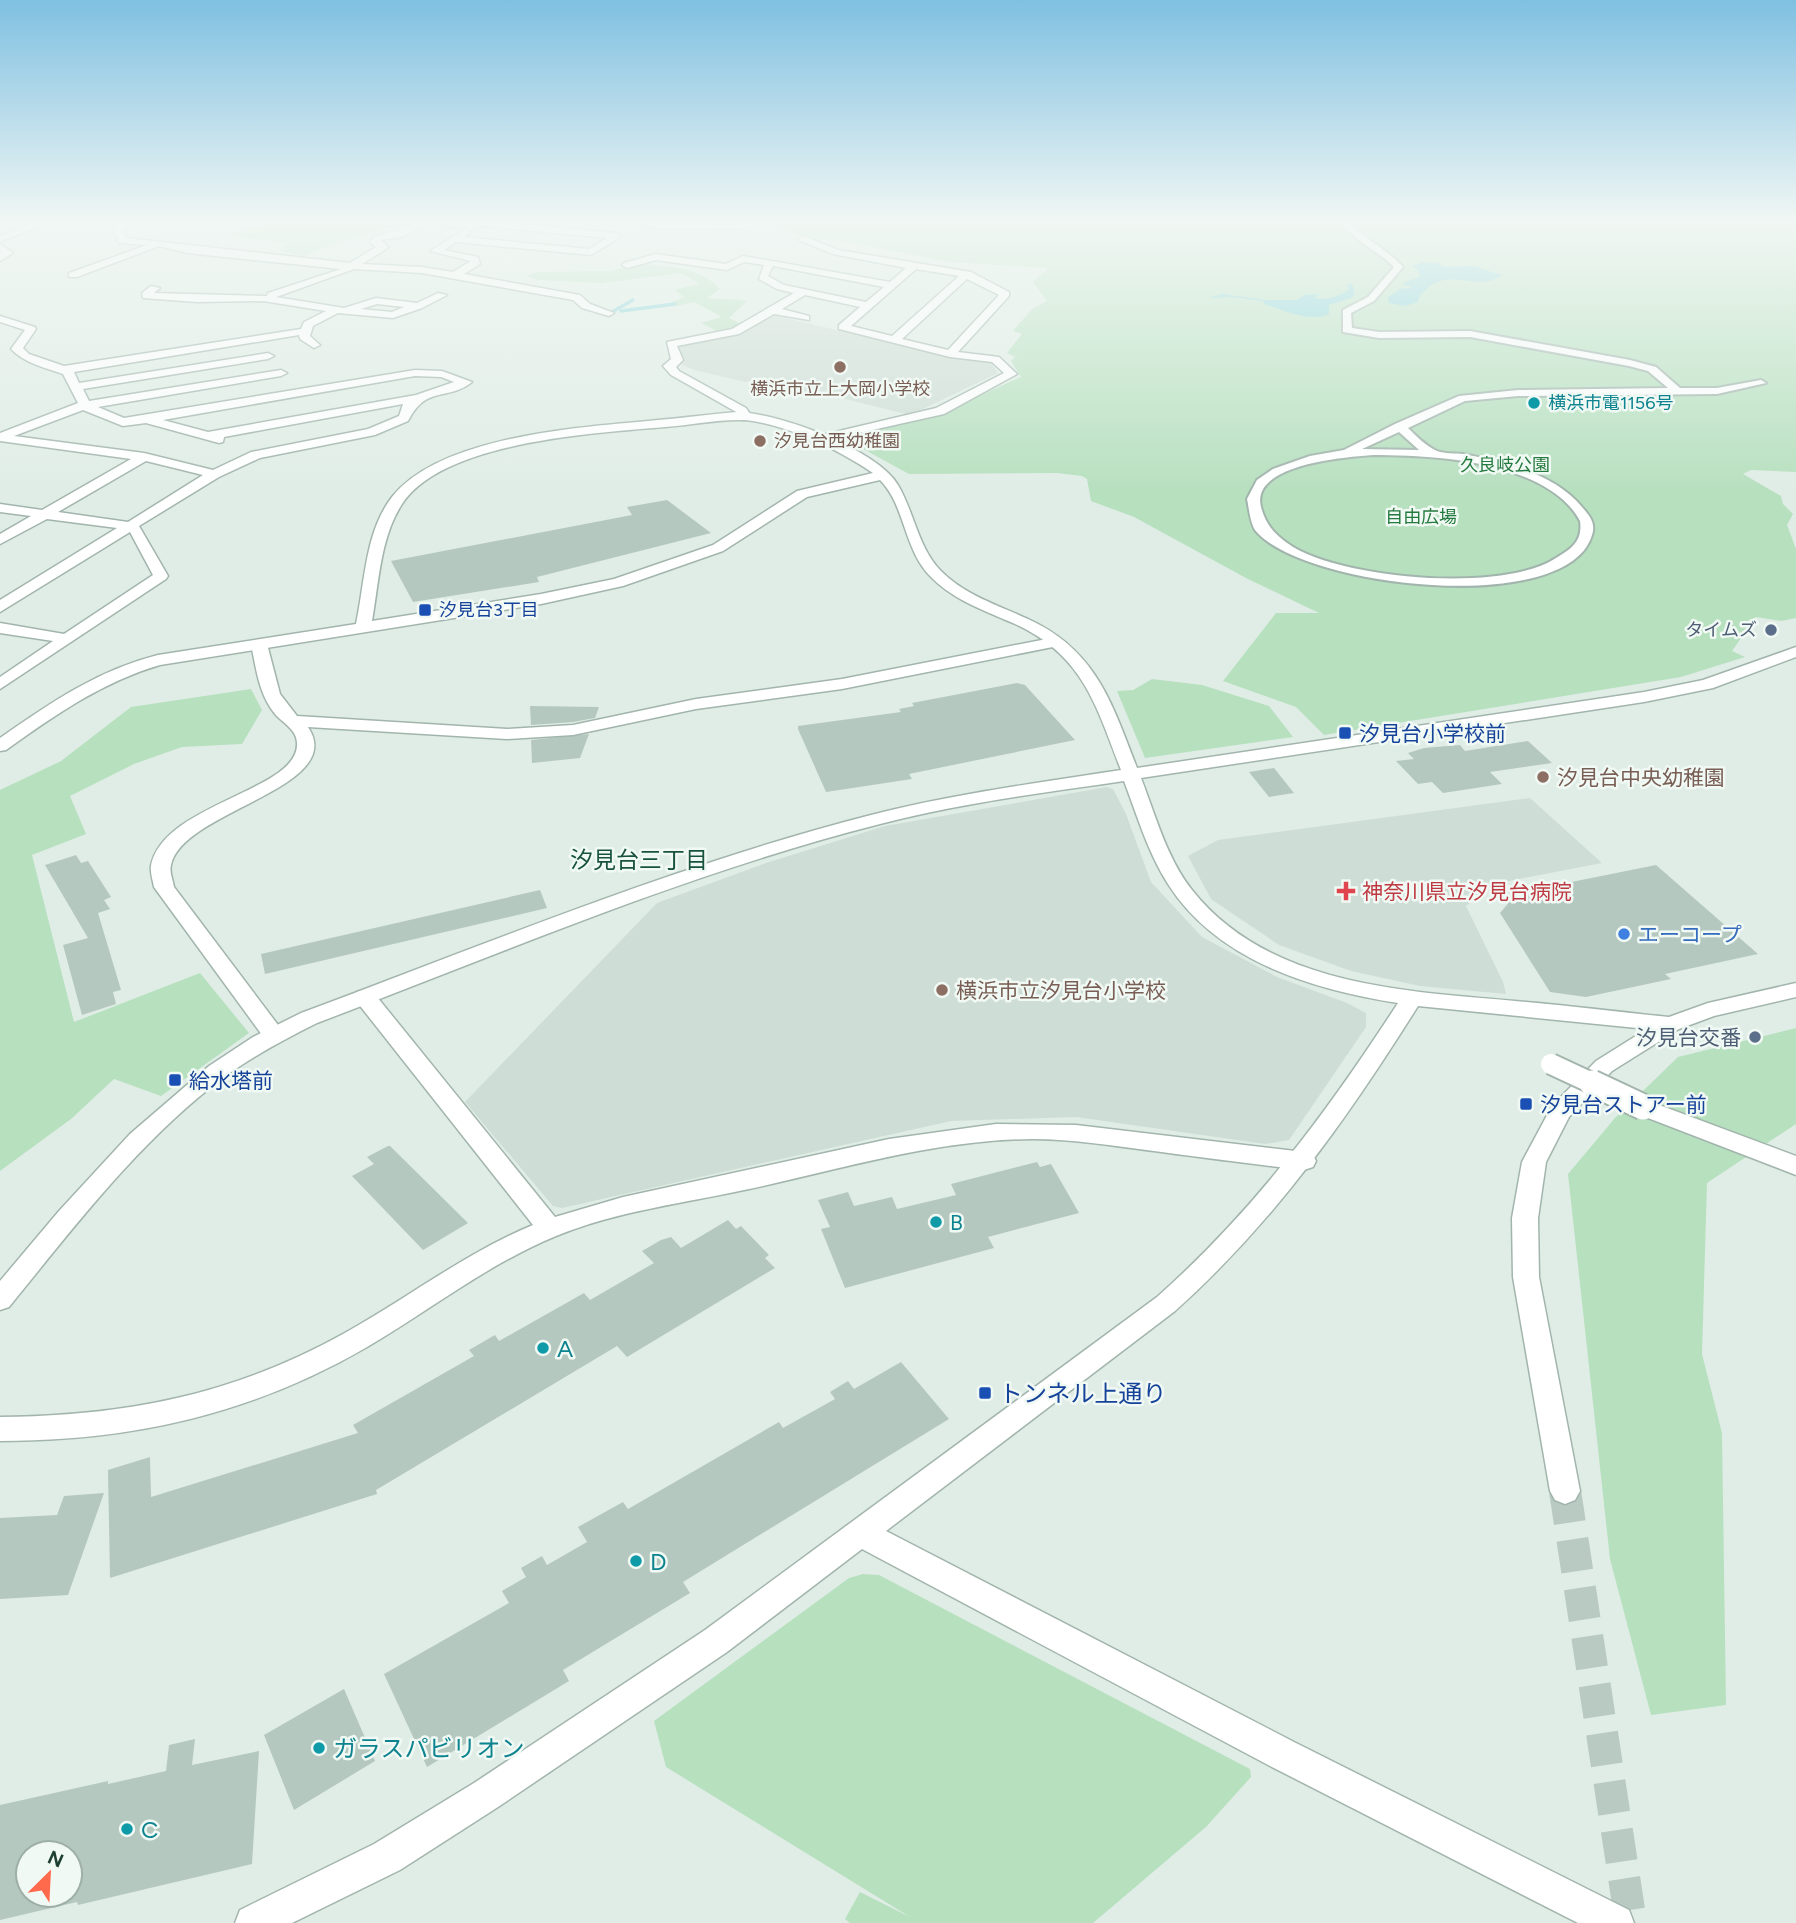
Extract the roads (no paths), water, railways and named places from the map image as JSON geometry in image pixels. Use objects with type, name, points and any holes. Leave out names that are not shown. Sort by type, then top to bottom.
[{"type":"street","points":[[314,345],[304,337],[308,324],[335,313]]},
{"type":"street","points":[[746,416],[742,411],[675,373],[669,366],[677,360],[671,344],[735,332],[767,313]]},
{"type":"street","points":[[783,313],[805,318]]},
{"type":"street","points":[[818,440],[940,411],[1011,374],[995,359],[950,354],[844,327],[860,313]]},
{"type":"street","points":[[894,340],[927,313]]},
{"type":"street","points":[[950,354],[988,313]]},
{"type":"street","points":[[1346,313],[1347,330],[1379,335],[1470,334],[1630,363],[1652,369],[1676,390]]},
{"type":"street","points":[[0,319],[31,329],[18,349],[25,356],[68,372],[85,406],[123,422],[415,373],[442,374],[466,382],[418,398],[207,436]]},
{"type":"street","points":[[62,370],[259,334],[306,331]]},
{"type":"street","points":[[259,334],[268,356],[335,440]]},
{"type":"street","points":[[76,387],[268,356]]},
{"type":"street","points":[[214,474],[144,457],[0,437],[85,406],[281,373]]},
{"type":"street","points":[[1347,454],[1357,446],[1463,398],[1518,393],[1717,391],[1761,383]]},
{"type":"street","points":[[0,607],[214,474],[269,451],[335,440],[396,424],[404,418],[408,406],[418,398]]},
{"type":"street","points":[[363,627],[377,550],[387,516],[404,492],[427,473],[470,455],[536,438],[746,416],[858,456],[883,475],[897,498],[917,551],[935,575],[974,601],[1057,642],[1082,667],[1132,774],[1173,877],[1207,918],[1236,940],[1304,975],[1377,994],[1671,1024]]},
{"type":"street","points":[[146,419],[269,451]]},
{"type":"street","points":[[1399,426],[1433,454]]},
{"type":"street","points":[[1347,454],[1433,454],[1505,468],[1561,493],[1586,520],[1583,543],[1565,562],[1517,578],[1479,583],[1425,583],[1368,575],[1328,565],[1293,551],[1263,530],[1254,516],[1252,503],[1255,492],[1266,478],[1289,467],[1347,454]]},
{"type":"street","points":[[0,541],[144,457]]},
{"type":"street","points":[[0,746],[82,689],[125,668],[158,660],[541,599],[642,576],[718,548],[802,494],[883,475]]},
{"type":"street","points":[[0,508],[129,526],[138,531],[161,576],[0,684]]},
{"type":"street","points":[[0,628],[68,639]]},
{"type":"street","points":[[293,721],[508,734],[573,730],[696,704],[842,684],[1057,642]]},
{"type":"street","points":[[259,644],[270,695],[305,736],[307,747],[303,759],[293,771],[192,827],[169,848],[161,866],[164,887],[273,1034]]},
{"type":"street","points":[[0,1300],[141,1135],[193,1089],[273,1034],[693,875],[801,838],[904,811],[959,800],[1656,695],[1707,684],[1796,652]]},
{"type":"street","points":[[1565,1491],[1526,1277],[1525,1218],[1534,1162],[1560,1112],[1604,1066],[1671,1024],[1708,1010],[1796,990]]},
{"type":"street","points":[[365,997],[550,1228]]},
{"type":"street","points":[[253,1923],[387,1857],[486,1795],[716,1641],[1202,1274],[1245,1230],[1304,1161],[1412,999]]},
{"type":"street","points":[[1551,1064],[1643,1107],[1796,1166]]},
{"type":"street","points":[[0,1429],[59,1429],[119,1423],[177,1411],[241,1392],[298,1369],[344,1346],[451,1279],[550,1228],[624,1208],[806,1167],[990,1132],[1084,1134],[1304,1161]]},
{"type":"street","points":[[861,1534],[1282,1754],[1616,1923]]},
{"type":"water","points":[[1289,313],[1329,313],[1313,317]]},
{"type":"tunnel","points":[[1565,1491],[1631,1923]]},
{"type":"place","name":"横浜市立上大岡小学校","points":[[840,367]]},
{"type":"place","name":"横浜市電1156号","points":[[1534,403]]},
{"type":"place","name":"汐見台西幼稚園","points":[[760,441]]},
{"type":"place","name":"汐見台3丁目","points":[[425,610]]},
{"type":"place","name":"タイムズ","points":[[1771,630]]},
{"type":"place","name":"汐見台小学校前","points":[[1345,733]]},
{"type":"place","name":"汐見台中央幼稚園","points":[[1543,777]]},
{"type":"place","name":"神奈川県立汐見台病院","points":[[1346,891]]},
{"type":"place","name":"エーコープ","points":[[1624,934]]},
{"type":"place","name":"横浜市立汐見台小学校","points":[[942,990]]},
{"type":"place","name":"汐見台交番","points":[[1755,1037]]},
{"type":"place","name":"給水塔前","points":[[175,1080]]},
{"type":"place","name":"汐見台ストアー前","points":[[1526,1104]]},
{"type":"place","name":"B","points":[[936,1222]]},
{"type":"place","name":"A","points":[[543,1348]]},
{"type":"place","name":"トンネル上通り","points":[[985,1393]]},
{"type":"place","name":"D","points":[[636,1561]]},
{"type":"place","name":"ガラスパビリオン","points":[[319,1748]]},
{"type":"place","name":"C","points":[[127,1829]]},
{"type":"district","name":"汐見台三丁目","points":[[639,860]]},
{"type":"park label","name":"久良岐公園","points":[[1505,465]]},
{"type":"park label","name":"自由広場","points":[[1421,517]]}]
